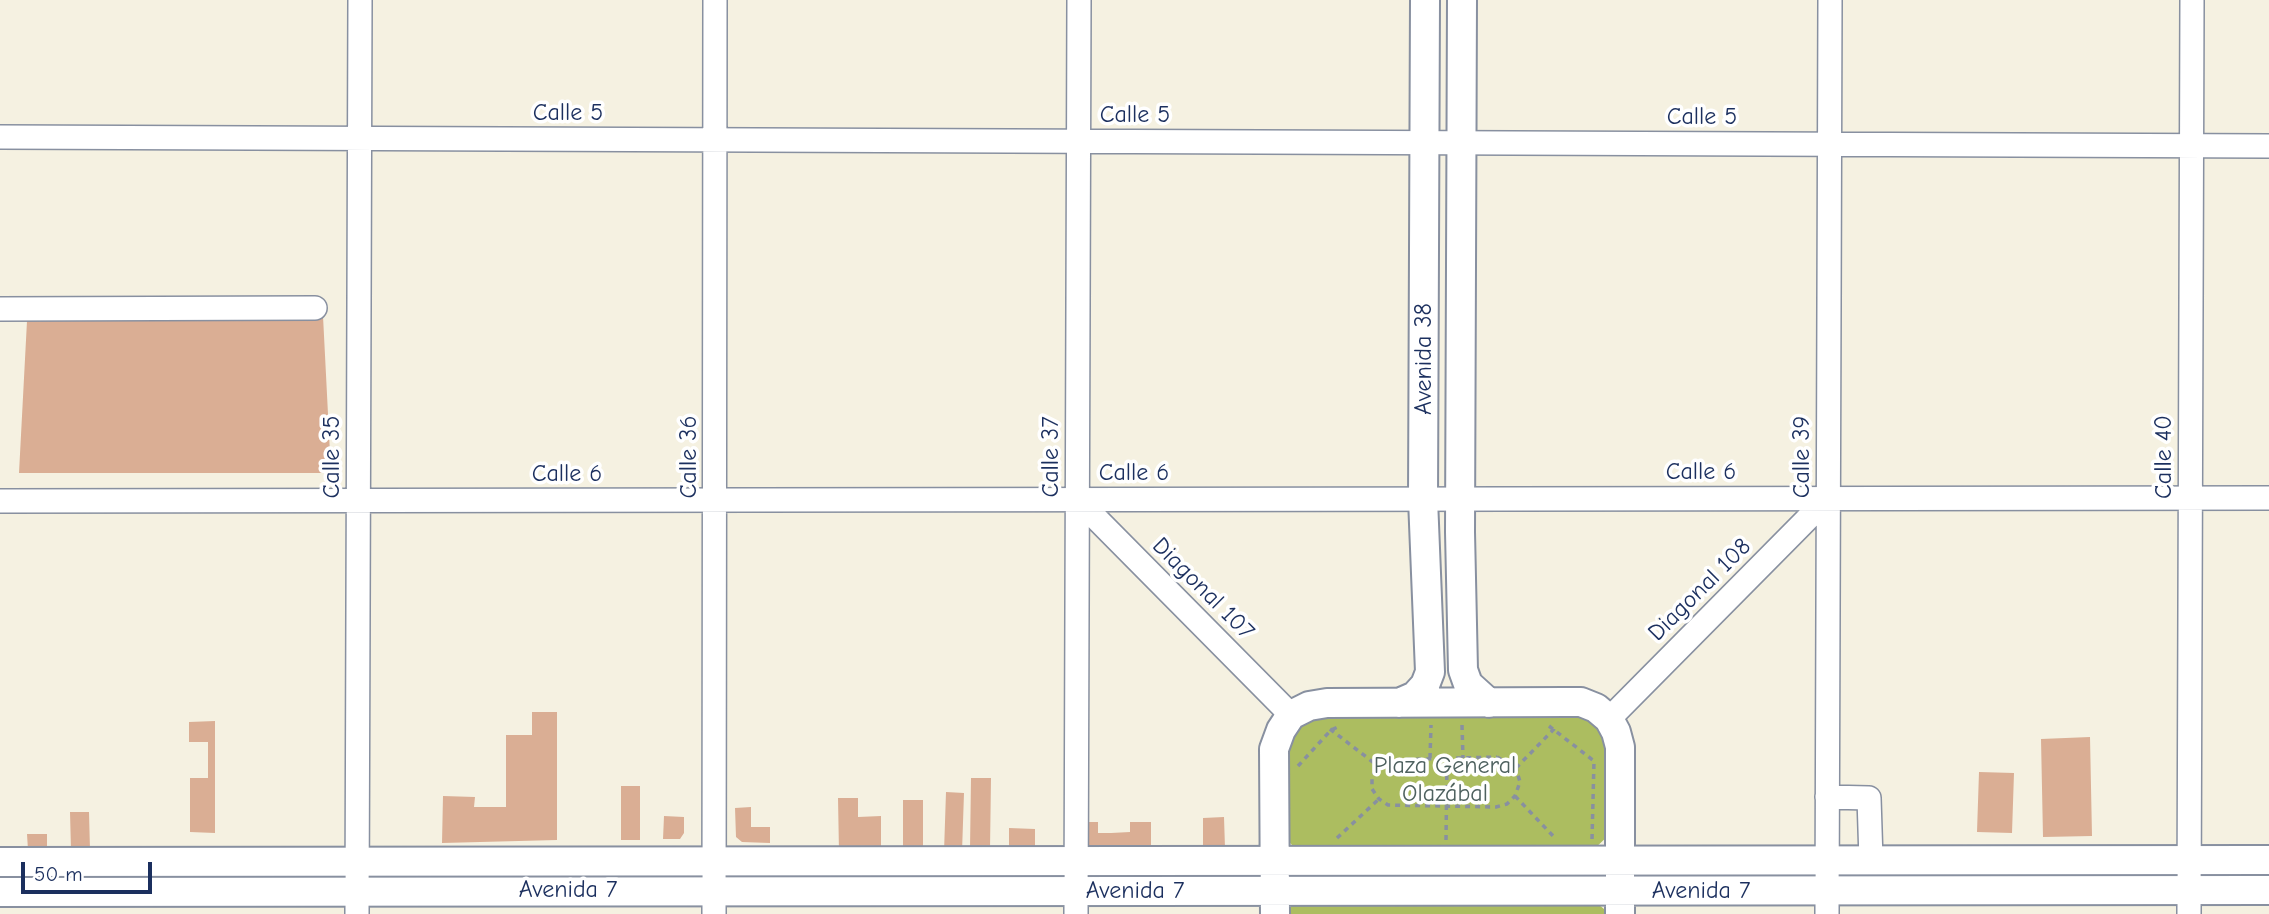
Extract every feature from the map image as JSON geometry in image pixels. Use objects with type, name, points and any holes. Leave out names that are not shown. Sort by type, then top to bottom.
[{"type":"main road","name":"Avenida 38","points":[[1399,703],[1415,696],[1425,685],[1430,672],[1423,499],[1425,0]]},
{"type":"main road","name":"Avenida 38","points":[[1462,0],[1460,499],[1463,670],[1468,684],[1489,703]]},
{"type":"main road","points":[[1275,902],[1274,749],[1280,730],[1300,711],[1399,703],[1581,702],[1596,708],[1609,719],[1620,747],[1607,861],[1620,902]]},
{"type":"main road","name":"Avenida 7","points":[[0,862],[2269,860]]},
{"type":"main road","name":"Avenida 7","points":[[0,892],[357,902],[1076,903],[2189,902],[2269,890]]},
{"type":"street","name":"Calle 35","points":[[357,902],[360,0]]},
{"type":"street","name":"Calle 36","points":[[715,0],[715,902]]},
{"type":"street","name":"Calle 37","points":[[1076,903],[1079,0]]},
{"type":"street","name":"Calle 39","points":[[1827,902],[1830,0]]},
{"type":"street","name":"Calle 40","points":[[2189,902],[2192,0]]},
{"type":"street","name":"Calle 5","points":[[0,138],[2269,146]]},
{"type":"street","points":[[0,309],[315,308]]},
{"type":"street","name":"Diagonal 108","points":[[1609,719],[1828,498]]},
{"type":"street","name":"Calle 6","points":[[0,501],[2269,498]]},
{"type":"street","name":"Diagonal 107","points":[[1077,499],[1300,711]]},
{"type":"street","points":[[1828,797],[1869,798],[1871,860]]},
{"type":"path","points":[[1516,768],[1581,702]]},
{"type":"path","points":[[1300,711],[1331,730],[1378,766]]},
{"type":"path","points":[[1430,758],[1431,722],[1441,722]]},
{"type":"path","points":[[1451,722],[1462,722],[1463,758]]},
{"type":"path","points":[[1546,724],[1555,728],[1594,761],[1607,861]]},
{"type":"path","points":[[1296,768],[1331,730],[1344,725]]},
{"type":"path","points":[[1497,757],[1516,768],[1520,782],[1515,796],[1507,804],[1496,807],[1388,805],[1379,799],[1373,789],[1372,776],[1378,766],[1395,758],[1447,758],[1497,757]]},
{"type":"path","points":[[1446,840],[1447,758]]},
{"type":"path","points":[[1515,796],[1557,840]]},
{"type":"path","points":[[1335,840],[1379,799]]},
{"type":"green space","name":"Plaza General Olazábal","points":[[1312,709],[1578,709],[1609,738],[1611,833],[1592,851],[1297,850],[1280,833],[1279,743]]},
{"type":"green space","points":[[1298,900],[1593,900],[1604,909],[1604,914],[1283,914]]},
{"type":"building","points":[[323,316],[331,473],[19,473],[27,321]]},
{"type":"building","points":[[532,712],[557,712],[557,840],[442,843],[443,796],[475,797],[474,807],[506,807],[506,735],[532,735]]},
{"type":"building","points":[[215,721],[215,833],[190,832],[190,778],[208,778],[208,742],[189,742],[189,722]]},
{"type":"building","points":[[2090,737],[2092,836],[2043,837],[2041,739]]},
{"type":"building","points":[[1979,772],[2014,773],[2012,833],[1977,832]]},
{"type":"building","points":[[971,778],[991,778],[990,849],[970,849]]},
{"type":"building","points":[[621,786],[640,786],[640,840],[621,840]]},
{"type":"building","points":[[946,792],[964,793],[962,852],[944,852]]},
{"type":"building","points":[[838,798],[858,798],[858,817],[881,816],[881,851],[839,852]]},
{"type":"building","points":[[903,800],[923,800],[923,852],[903,852]]},
{"type":"building","points":[[751,807],[751,827],[770,827],[770,843],[742,842],[736,837],[735,808]]},
{"type":"building","points":[[70,812],[89,812],[90,850],[71,850]]},
{"type":"building","points":[[664,816],[684,817],[684,833],[680,839],[663,839]]},
{"type":"building","points":[[1224,817],[1225,848],[1203,849],[1203,818]]},
{"type":"building","points":[[1089,822],[1098,822],[1098,833],[1111,833],[1130,832],[1130,822],[1151,822],[1151,853],[1089,851]]},
{"type":"building","points":[[1009,828],[1035,829],[1035,854],[1009,853]]},
{"type":"building","points":[[27,834],[47,834],[47,850],[28,850]]}]
